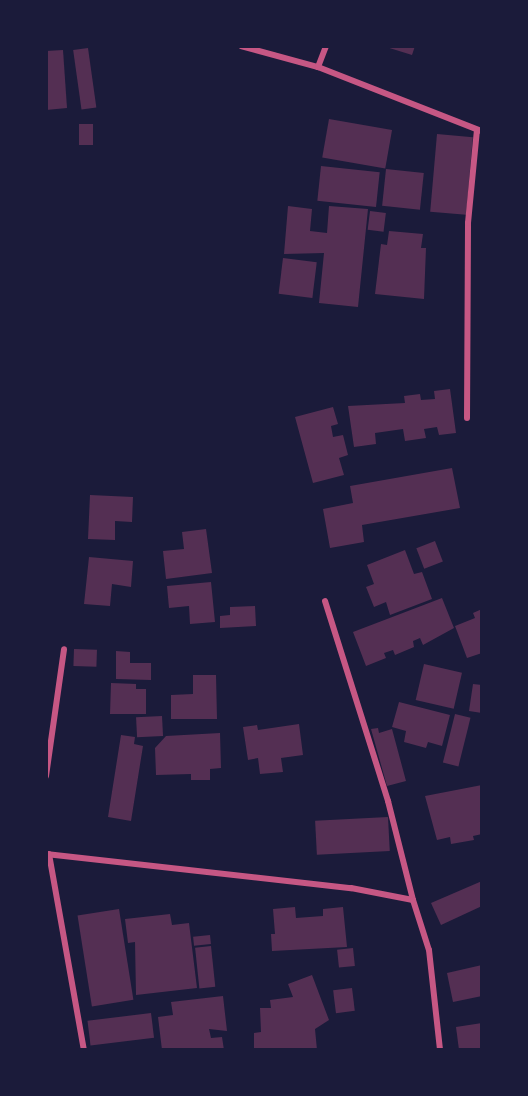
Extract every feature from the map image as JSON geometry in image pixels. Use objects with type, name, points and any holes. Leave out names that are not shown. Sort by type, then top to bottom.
[{"type":"street","points":[[241,46],[318,67],[479,131],[468,224],[466,418]]},
{"type":"street","points":[[318,67],[326,46]]},
{"type":"street","points":[[325,600],[388,801],[413,900],[429,950],[440,1050]]},
{"type":"street","points":[[46,776],[64,649]]},
{"type":"street","points":[[84,1050],[48,854],[351,888],[413,900]]},
{"type":"building","points":[[383,46],[415,46],[412,55]]},
{"type":"building","points":[[88,48],[96,107],[81,110],[73,50]]},
{"type":"building","points":[[63,50],[67,108],[46,110],[46,51]]},
{"type":"building","points":[[329,119],[392,130],[385,169],[322,157]]},
{"type":"building","points":[[79,124],[93,124],[93,145],[79,145]]},
{"type":"building","points":[[437,134],[473,137],[466,215],[430,212]]},
{"type":"building","points":[[321,166],[380,172],[376,207],[317,201]]},
{"type":"building","points":[[386,169],[424,173],[420,210],[382,206]]},
{"type":"building","points":[[288,206],[312,209],[310,231],[327,233],[329,206],[368,209],[358,307],[319,303],[324,253],[284,254]]},
{"type":"building","points":[[370,211],[386,213],[384,232],[368,230]]},
{"type":"building","points":[[389,231],[423,234],[421,248],[426,248],[424,299],[375,294],[381,244],[387,245]]},
{"type":"building","points":[[283,258],[317,262],[312,298],[279,294]]},
{"type":"building","points":[[450,389],[456,433],[439,435],[437,427],[424,429],[426,438],[405,441],[403,429],[375,433],[376,444],[354,447],[348,406],[405,403],[404,396],[420,394],[421,400],[435,399],[434,391]]},
{"type":"building","points":[[333,407],[338,424],[331,426],[333,437],[343,435],[348,455],[339,458],[344,475],[313,483],[295,417]]},
{"type":"building","points":[[452,468],[460,508],[362,525],[364,542],[330,548],[323,509],[353,503],[350,486]]},
{"type":"building","points":[[90,495],[133,497],[132,522],[115,521],[115,540],[88,539]]},
{"type":"building","points":[[206,529],[212,573],[166,579],[163,551],[184,549],[182,532]]},
{"type":"building","points":[[435,541],[443,562],[424,569],[416,548]]},
{"type":"building","points":[[405,550],[414,574],[422,572],[432,599],[390,615],[386,602],[374,607],[366,587],[374,584],[367,565]]},
{"type":"building","points":[[89,557],[133,561],[131,587],[112,584],[110,606],[84,604]]},
{"type":"building","points":[[211,582],[215,622],[190,624],[189,606],[169,608],[167,586]]},
{"type":"building","points":[[442,598],[454,628],[423,645],[420,638],[413,641],[414,647],[395,655],[393,650],[384,653],[386,658],[366,666],[353,632]]},
{"type":"building","points":[[255,606],[256,626],[220,628],[220,616],[230,615],[230,607]]},
{"type":"building","points":[[482,609],[482,653],[467,658],[455,626],[475,618],[473,613]]},
{"type":"building","points":[[74,649],[97,650],[96,667],[73,666]]},
{"type":"building","points":[[116,651],[130,652],[130,663],[151,663],[151,680],[116,679]]},
{"type":"building","points":[[424,664],[462,673],[454,709],[416,700]]},
{"type":"building","points":[[193,675],[216,675],[217,719],[171,719],[171,695],[193,694]]},
{"type":"building","points":[[111,683],[136,684],[136,689],[146,689],[146,714],[110,714]]},
{"type":"building","points":[[473,684],[482,685],[482,713],[469,711]]},
{"type":"building","points":[[399,702],[450,715],[442,746],[428,742],[426,748],[404,742],[406,731],[392,727]]},
{"type":"building","points":[[455,714],[471,718],[458,766],[443,763]]},
{"type":"building","points":[[162,716],[163,736],[137,737],[136,717]]},
{"type":"building","points":[[299,724],[303,755],[281,758],[283,772],[260,774],[258,758],[248,760],[243,727],[257,725],[258,730]]},
{"type":"building","points":[[378,728],[379,733],[392,729],[406,781],[387,786],[371,729]]},
{"type":"building","points":[[220,733],[221,768],[210,769],[210,780],[191,780],[191,774],[156,775],[155,748],[166,736]]},
{"type":"building","points":[[121,735],[135,737],[134,744],[143,746],[131,821],[108,817]]},
{"type":"building","points":[[482,785],[482,834],[473,836],[474,840],[451,844],[450,837],[437,840],[425,796]]},
{"type":"building","points":[[388,817],[390,851],[317,855],[315,821]]},
{"type":"building","points":[[482,881],[482,906],[441,925],[431,903]]},
{"type":"building","points":[[295,907],[296,918],[323,916],[323,909],[343,907],[347,947],[272,951],[271,934],[275,934],[273,909]]},
{"type":"building","points":[[119,909],[133,1000],[92,1006],[78,916]]},
{"type":"building","points":[[170,914],[172,925],[189,923],[197,988],[136,995],[135,942],[128,943],[125,919]]},
{"type":"building","points":[[210,935],[211,944],[194,946],[193,937]]},
{"type":"building","points":[[211,946],[215,987],[199,988],[195,948]]},
{"type":"building","points":[[353,948],[355,966],[339,968],[337,950]]},
{"type":"building","points":[[482,965],[482,996],[453,1002],[447,973]]},
{"type":"building","points":[[312,975],[329,1020],[315,1029],[317,1050],[254,1049],[254,1033],[261,1032],[260,1008],[271,1008],[270,1000],[293,997],[288,984]]},
{"type":"building","points":[[352,988],[355,1011],[336,1013],[333,990]]},
{"type":"building","points":[[223,996],[227,1031],[209,1029],[211,1038],[222,1037],[224,1050],[162,1050],[158,1017],[173,1015],[171,1002]]},
{"type":"building","points":[[151,1013],[154,1038],[91,1046],[87,1021]]},
{"type":"building","points":[[482,1023],[482,1050],[459,1050],[456,1027]]}]
